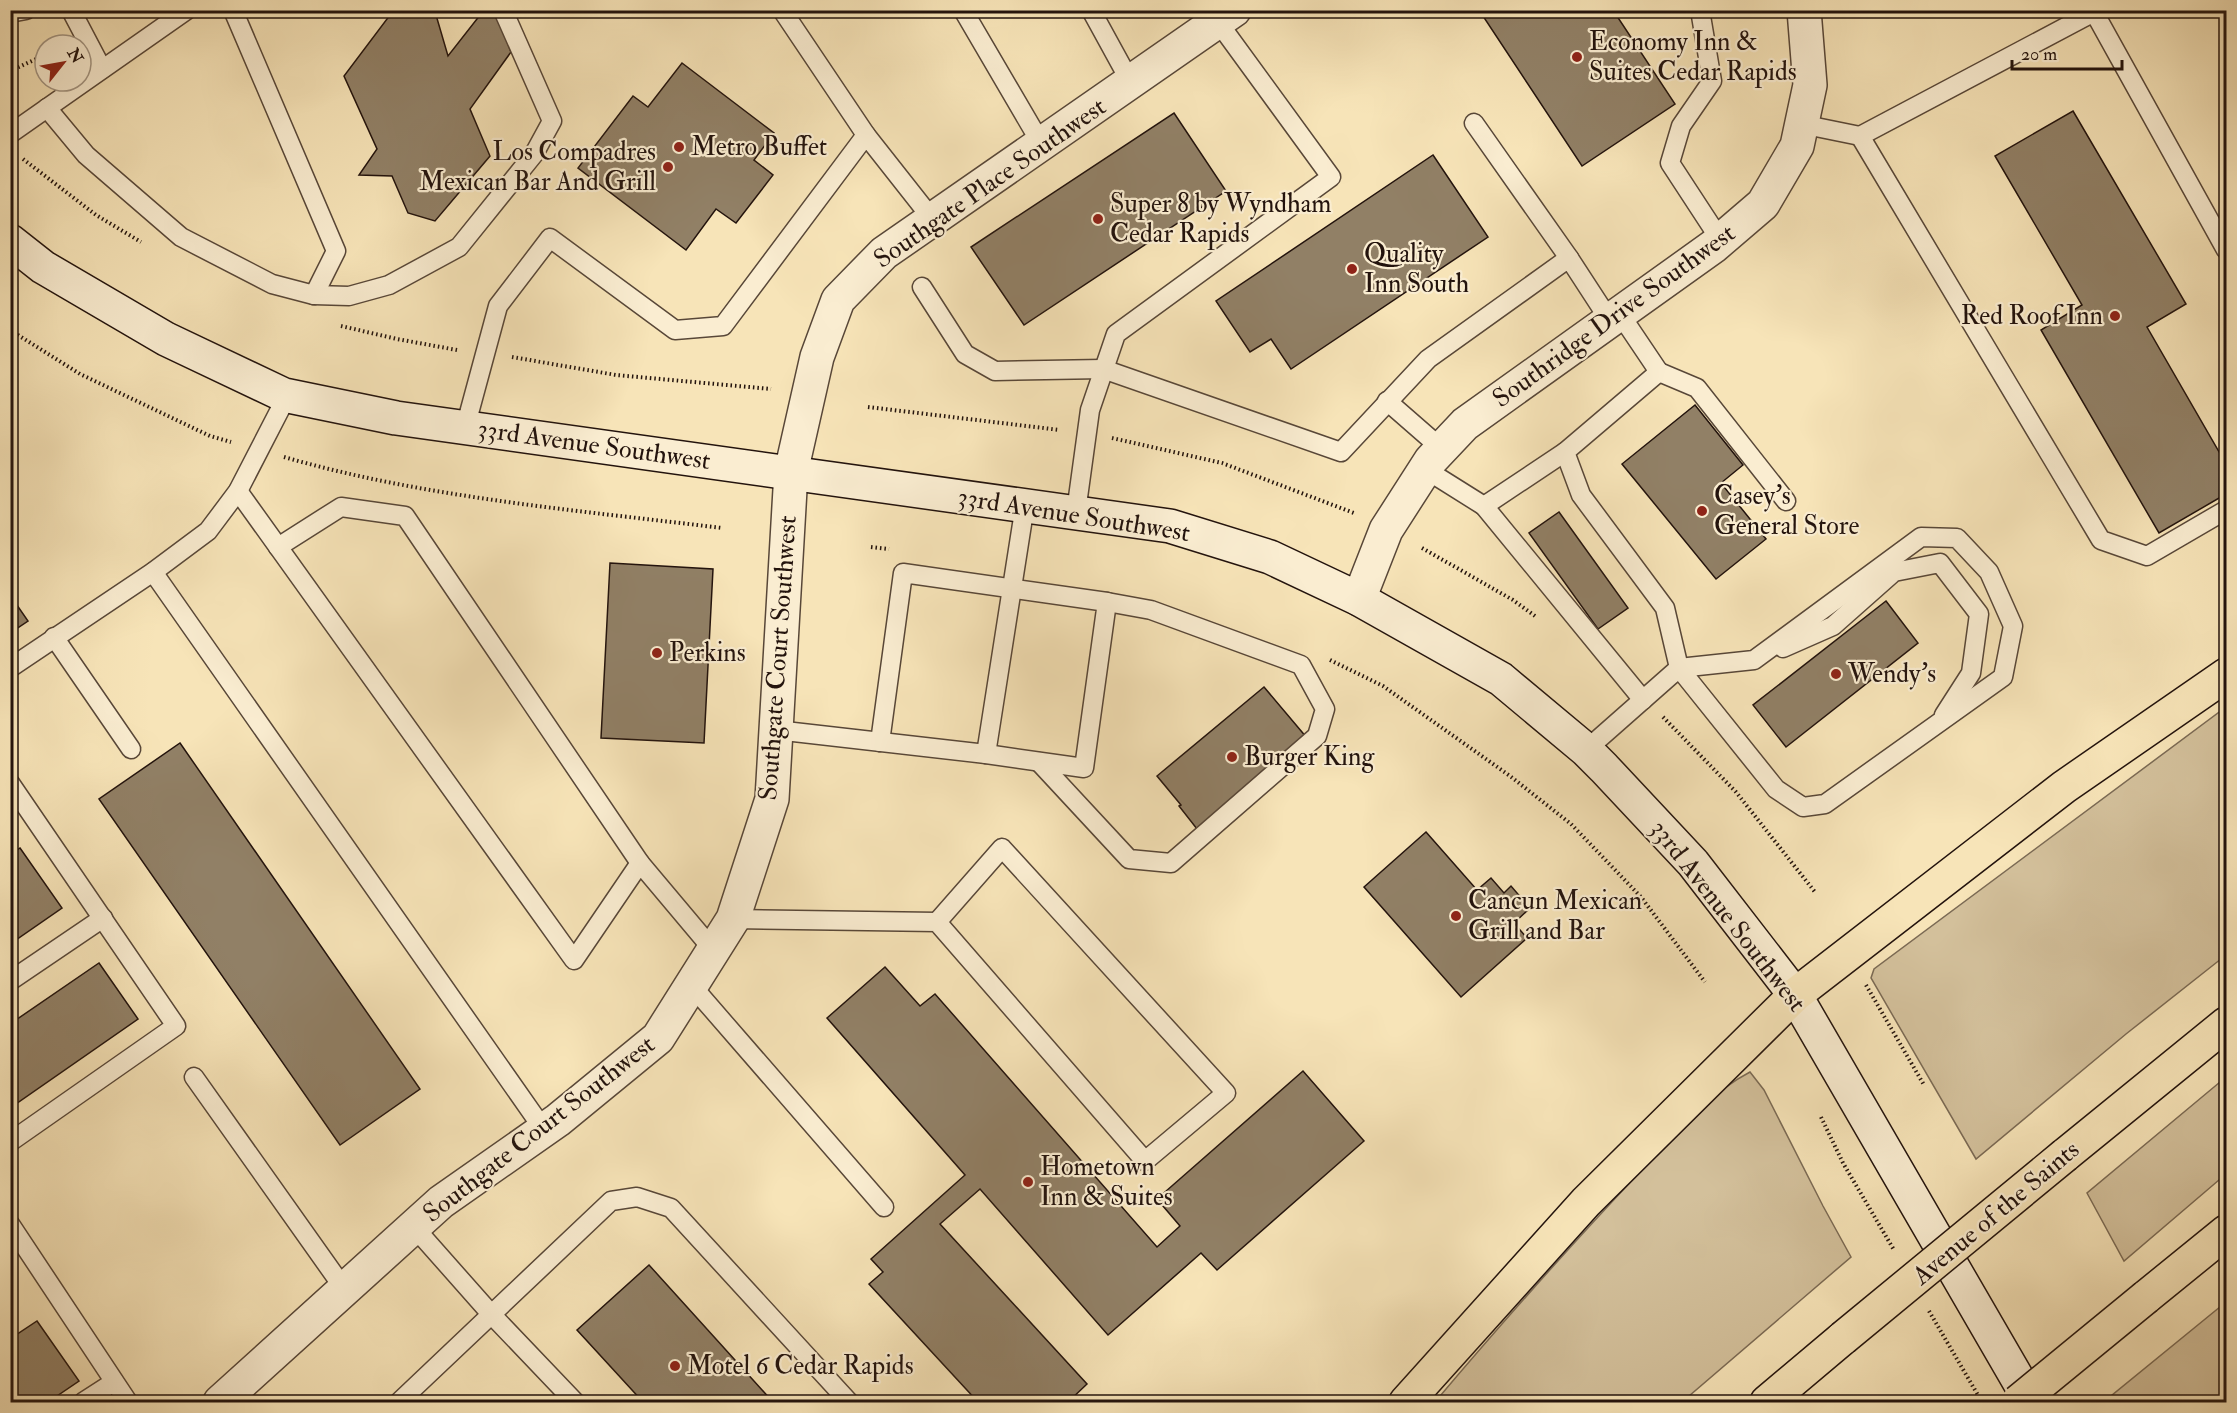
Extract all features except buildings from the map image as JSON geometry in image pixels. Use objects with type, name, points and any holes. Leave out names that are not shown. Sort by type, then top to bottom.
[{"type":"highway","points":[[1406,1402],[1586,1202],[1795,995],[2064,787],[2226,675]]},
{"type":"highway","name":"Avenue of the Saints","points":[[1767,1402],[2226,1024]]},
{"type":"highway","points":[[2018,1402],[2226,1232]]},
{"type":"street","name":"Southridge Drive Southwest","points":[[1359,599],[1386,530],[1433,459],[1465,424],[1720,241],[1763,204],[1797,146],[1810,85],[1804,10]]},
{"type":"street","name":"Southgate Place Southwest","points":[[791,472],[817,357],[838,300],[884,253],[1042,146],[1226,16]]},
{"type":"street","name":"33rd Avenue Southwest","points":[[13,248],[166,339],[286,396],[396,418],[1170,525],[1270,557],[1359,599],[1501,679],[1586,750],[1693,863],[1795,995],[2031,1402]]},
{"type":"street","name":"Southgate Court Southwest","points":[[220,1402],[441,1202],[544,1130],[658,1038],[714,951],[733,919],[772,799],[791,472]]},
{"type":"lane","points":[[10,13],[26,10]]},
{"type":"lane","points":[[71,10],[102,69]]},
{"type":"lane","points":[[10,134],[187,10]]},
{"type":"lane","points":[[233,10],[336,250],[314,295]]},
{"type":"lane","points":[[47,108],[86,155],[181,237],[272,284],[314,295],[349,296],[389,285],[459,247],[534,154],[552,121],[503,10]]},
{"type":"lane","points":[[782,10],[866,135],[933,220]]},
{"type":"lane","points":[[963,10],[1042,146]]},
{"type":"lane","points":[[1091,10],[1131,83]]},
{"type":"lane","points":[[1700,10],[1712,81],[1681,126],[1670,163],[1720,241]]},
{"type":"lane","points":[[1801,124],[1860,136],[2094,12],[2226,250]]},
{"type":"lane","points":[[1076,512],[1090,410],[1116,334],[1331,177],[1226,16]]},
{"type":"lane","points":[[1474,123],[1569,258],[1659,372],[1697,388],[1786,501]]},
{"type":"lane","points":[[465,428],[498,306],[550,238],[675,330],[723,326],[866,135]]},
{"type":"lane","points":[[1860,136],[2101,540],[2147,556],[2226,510]]},
{"type":"lane","points":[[922,287],[965,354],[995,371],[1103,369],[1341,452],[1428,358],[1569,258]]},
{"type":"lane","points":[[1484,506],[1565,453],[1659,372]]},
{"type":"lane","points":[[10,668],[153,572],[208,531],[237,491],[286,396]]},
{"type":"lane","points":[[1387,401],[1433,459],[1484,506],[1643,700]]},
{"type":"lane","points":[[1565,453],[1581,495],[1665,608],[1679,668],[1776,789],[1803,807],[1825,804],[2002,677],[2013,627],[1989,572],[1957,538],[1921,537],[1754,660]]},
{"type":"lane","points":[[237,491],[574,960],[640,863]]},
{"type":"lane","points":[[986,754],[1025,505]]},
{"type":"lane","points":[[278,547],[341,507],[405,516],[640,863],[714,951]]},
{"type":"lane","points":[[1586,750],[1679,668],[1754,660],[1833,626],[1894,572],[1940,563],[1979,614],[1971,673],[1938,724]]},
{"type":"lane","points":[[153,572],[544,1130]]},
{"type":"lane","points":[[880,742],[903,573],[1151,610],[1301,665],[1325,709],[1317,736],[1171,863],[1129,859],[1039,762]]},
{"type":"lane","points":[[776,730],[986,754],[1084,768],[1107,602]]},
{"type":"lane","points":[[54,637],[131,749]]},
{"type":"lane","points":[[10,783],[17,807],[103,918],[176,1026],[10,1142]]},
{"type":"lane","points":[[733,919],[937,922],[1145,1161],[1226,1093],[1002,848],[937,922]]},
{"type":"lane","points":[[10,981],[103,918]]},
{"type":"lane","points":[[692,986],[884,1207]]},
{"type":"lane","points":[[194,1077],[345,1290]]},
{"type":"lane","points":[[399,1402],[611,1201],[637,1197],[671,1208],[849,1402]]},
{"type":"lane","points":[[10,1224],[128,1402]]},
{"type":"lane","points":[[414,1227],[491,1314],[575,1402]]},
{"type":"lane","points":[[83,1402],[114,1382]]},
{"type":"path","points":[[10,71],[33,60]]},
{"type":"path","points":[[10,330],[80,374],[210,436],[298,461],[394,483],[496,500],[722,528]]},
{"type":"path","points":[[1865,984],[1924,1085]]},
{"type":"path","points":[[1818,1110],[1843,1163],[1895,1253]]},
{"type":"path","points":[[1924,1303],[1982,1402]]},
{"type":"shaded area","points":[[2226,707],[2226,955],[2126,1034],[1976,1159],[1871,978],[1874,969]]},
{"type":"shaded area","points":[[1750,1072],[1764,1090],[1851,1257],[1682,1402],[1435,1402],[1561,1257],[1677,1131],[1719,1092]]},
{"type":"shaded area","points":[[2226,1077],[2226,1174],[2124,1261],[2087,1193]]},
{"type":"shaded area","points":[[2226,1302],[2226,1402],[2115,1402],[2111,1396]]},
{"type":"place","name":"Economy Inn & Suites Cedar Rapids","points":[[1577,57]]},
{"type":"place","name":"Metro Buffet","points":[[679,147]]},
{"type":"place","name":"Los Compadres Mexican Bar And Grill","points":[[668,167]]},
{"type":"place","name":"Super 8 by Wyndham Cedar Rapids","points":[[1098,219]]},
{"type":"place","name":"Quality Inn South","points":[[1352,269]]},
{"type":"place","name":"Red Roof Inn","points":[[2115,316]]},
{"type":"place","name":"Casey's General Store","points":[[1702,511]]},
{"type":"place","name":"Perkins","points":[[657,653]]},
{"type":"place","name":"Wendy's","points":[[1836,674]]},
{"type":"place","name":"Burger King","points":[[1232,757]]},
{"type":"place","name":"Cancun Mexican Grill and Bar","points":[[1456,916]]},
{"type":"place","name":"Hometown Inn & Suites","points":[[1028,1182]]},
{"type":"place","name":"Motel 6 Cedar Rapids","points":[[675,1366]]}]
